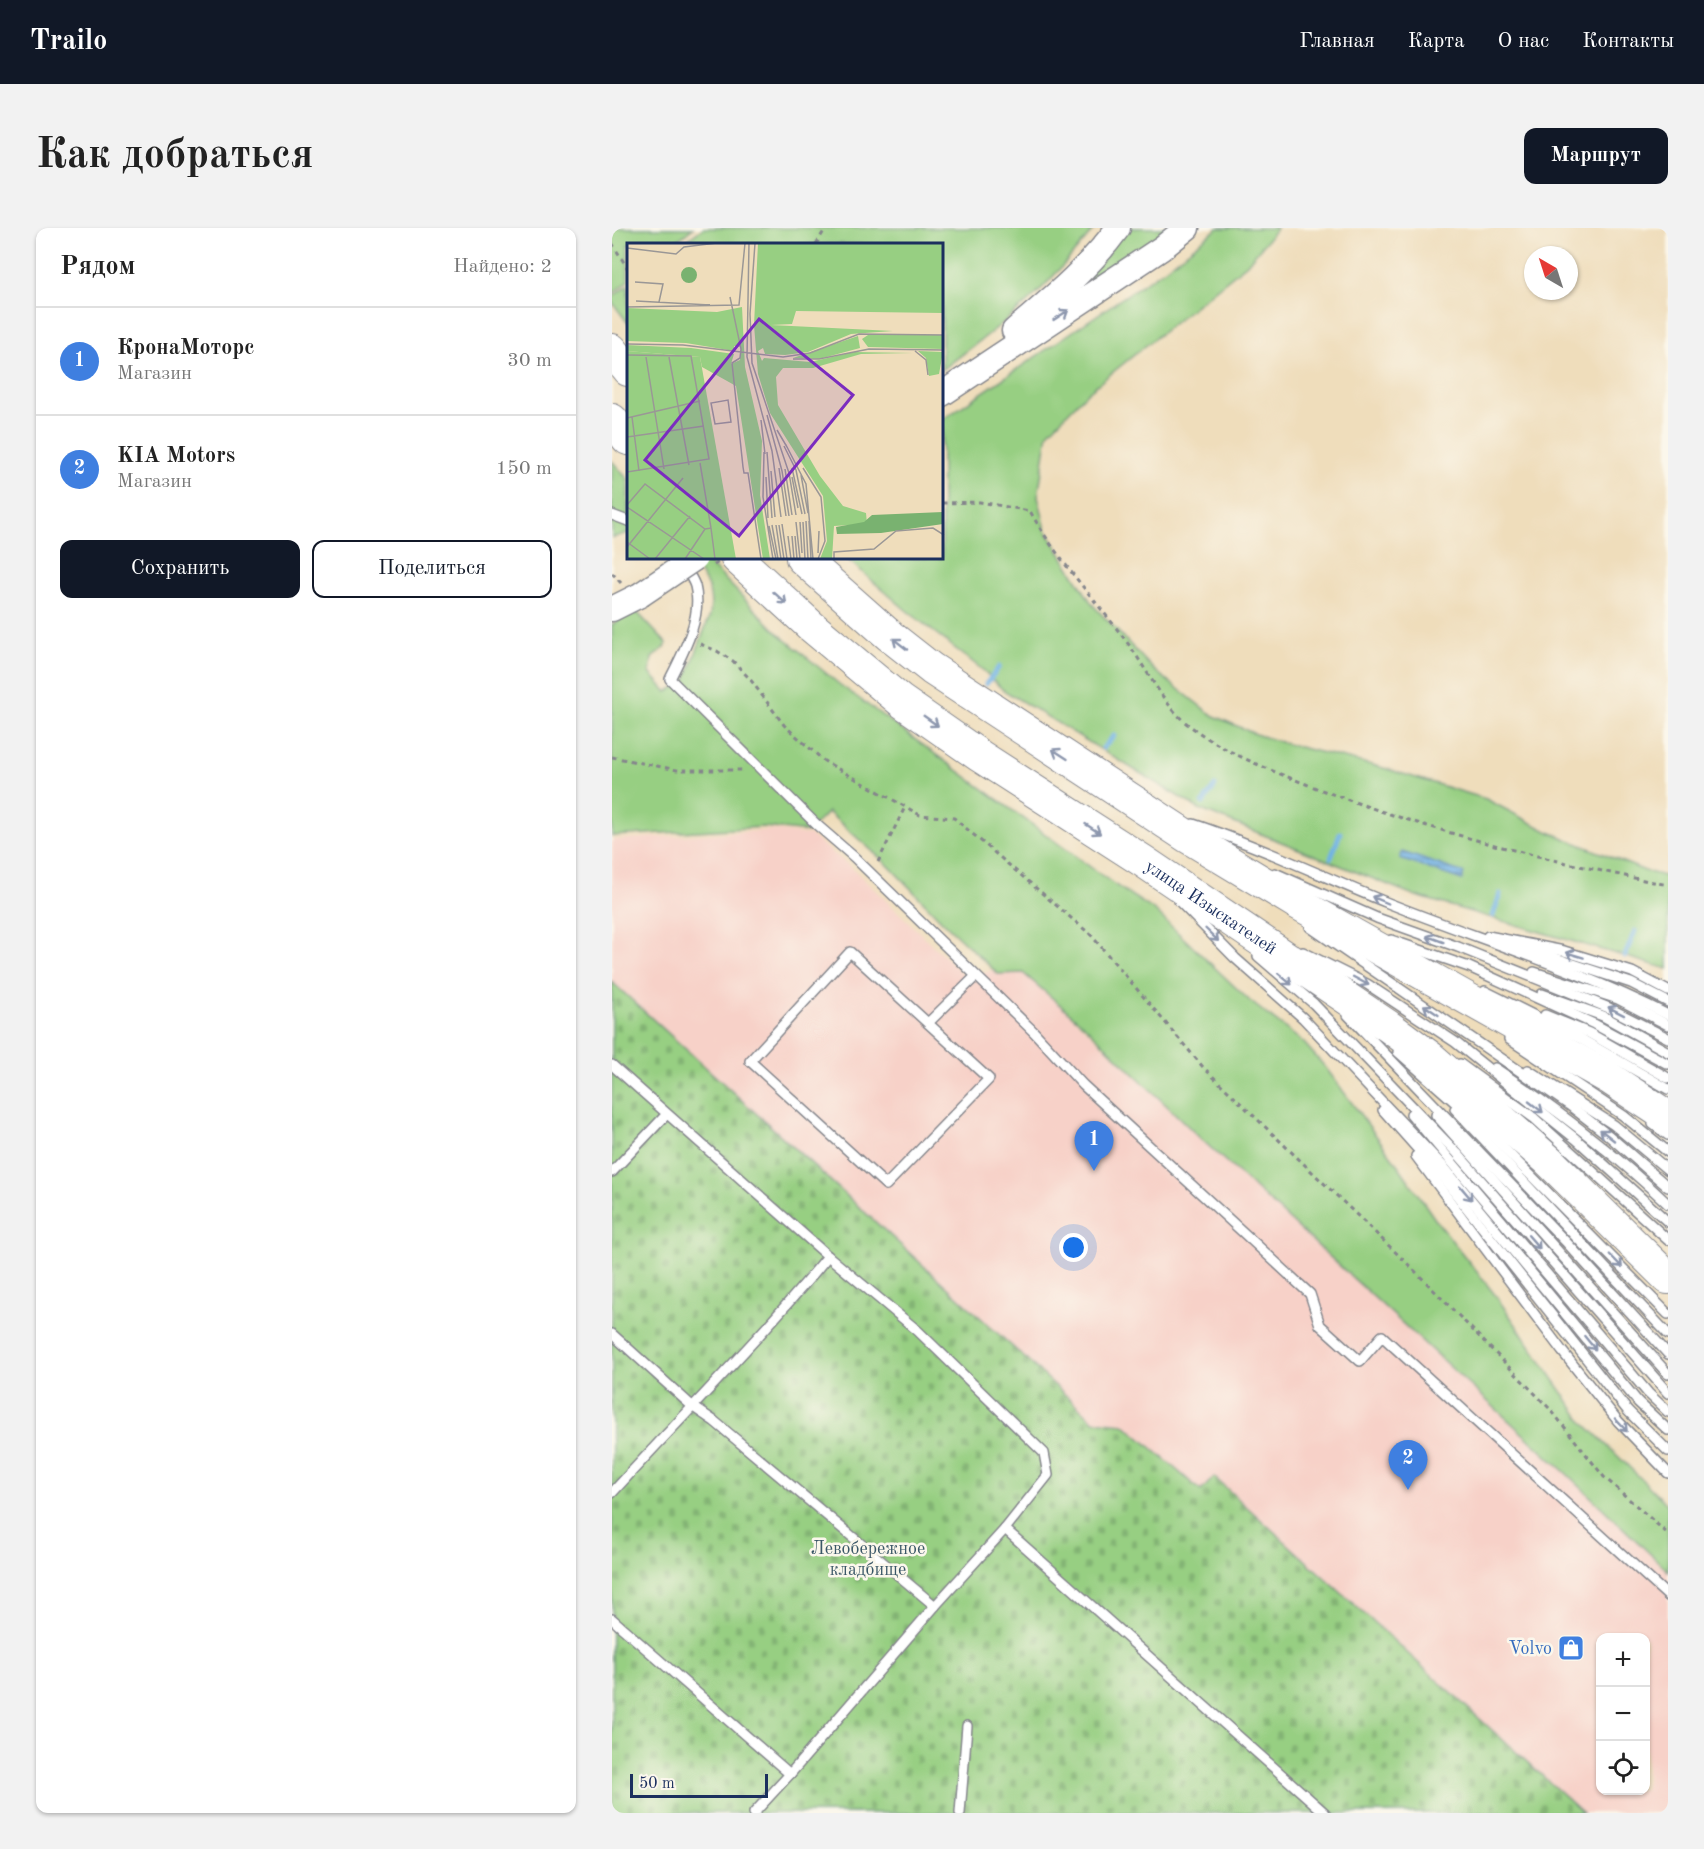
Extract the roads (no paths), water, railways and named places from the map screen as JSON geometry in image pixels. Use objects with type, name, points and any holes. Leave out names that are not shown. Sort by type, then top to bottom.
[{"type":"highway","points":[[612,350],[627,369]]},
{"type":"highway","points":[[612,420],[627,438]]},
{"type":"highway","name":"улица Изыскателей","points":[[739,560],[811,626],[900,700],[980,756],[1143,861],[1319,983],[1441,1057],[1668,1278]]},
{"type":"highway","points":[[804,560],[890,636],[932,669],[1145,808],[1298,913],[1479,996],[1656,1109]]},
{"type":"street","points":[[944,387],[981,359],[1047,303],[1106,246],[1118,228]]},
{"type":"street","points":[[944,393],[1162,248],[1187,228]]},
{"type":"street","points":[[612,609],[632,591],[691,560]]},
{"type":"lane","points":[[612,514],[627,521]]},
{"type":"lane","points":[[679,560],[695,585],[696,605],[690,640],[670,679],[817,825],[872,874],[975,977],[1034,1032],[1083,1085],[1310,1294],[1320,1325],[1360,1361],[1382,1336],[1668,1596]]},
{"type":"lane","points":[[1145,808],[1245,860]]},
{"type":"lane","points":[[1145,808],[1224,834],[1387,903],[1624,992],[1668,1015]]},
{"type":"lane","points":[[1188,837],[1260,892]]},
{"type":"lane","points":[[1143,861],[1167,888]]},
{"type":"lane","points":[[1143,861],[1216,922]]},
{"type":"lane","points":[[1143,861],[1349,986]]},
{"type":"lane","points":[[1267,870],[1377,918],[1618,999],[1668,1025]]},
{"type":"lane","points":[[1175,897],[1235,958],[1326,1041],[1444,1167],[1638,1402],[1668,1430]]},
{"type":"lane","points":[[1298,913],[1372,933]]},
{"type":"lane","points":[[1298,913],[1398,975]]},
{"type":"lane","points":[[1298,913],[1569,1105],[1668,1187]]},
{"type":"lane","points":[[1446,925],[1564,951],[1668,983]]},
{"type":"lane","points":[[1253,926],[1274,937]]},
{"type":"lane","points":[[1488,936],[1631,983],[1668,1002]]},
{"type":"lane","points":[[1440,968],[1382,938],[1603,1016],[1668,1052]]},
{"type":"lane","points":[[1294,947],[1367,984],[1441,1057],[1533,1160]]},
{"type":"lane","points":[[1458,947],[1609,1008],[1668,1038]]},
{"type":"lane","points":[[850,952],[928,1023],[988,1079],[886,1185],[750,1060],[850,952]]},
{"type":"lane","points":[[1253,952],[1314,1004],[1457,1153],[1668,1393]]},
{"type":"lane","points":[[1469,967],[1594,1023],[1668,1064]]},
{"type":"lane","points":[[1632,972],[1668,990]]},
{"type":"lane","points":[[928,1023],[975,977]]},
{"type":"lane","points":[[1319,983],[1535,1209],[1668,1354]]},
{"type":"lane","points":[[1479,996],[1621,1074]]},
{"type":"lane","points":[[1479,996],[1589,1033],[1668,1078]]},
{"type":"lane","points":[[1479,996],[1581,1039],[1668,1089]]},
{"type":"lane","points":[[1339,1030],[1648,1393],[1668,1412]]},
{"type":"lane","points":[[1464,1032],[1562,1090],[1614,1125],[1665,1167]]},
{"type":"lane","points":[[1499,1033],[1586,1078]]},
{"type":"lane","points":[[1508,1038],[1624,1116],[1668,1152]]},
{"type":"lane","points":[[1326,1041],[1438,1173],[1628,1411],[1668,1450]]},
{"type":"lane","points":[[1441,1057],[1539,1137]]},
{"type":"lane","points":[[1441,1057],[1542,1100],[1668,1204]]},
{"type":"lane","points":[[1441,1057],[1576,1139],[1668,1221]]},
{"type":"lane","points":[[1441,1057],[1534,1118],[1668,1240]]},
{"type":"lane","points":[[1441,1057],[1483,1127],[1668,1314]]},
{"type":"lane","points":[[1441,1057],[1668,1334]]},
{"type":"lane","points":[[1394,1064],[1463,1146],[1668,1374]]},
{"type":"lane","points":[[612,1065],[828,1256],[918,1331],[1044,1453],[1048,1475],[1005,1529],[754,1813]]},
{"type":"lane","points":[[1640,1085],[1656,1109],[1668,1135]]},
{"type":"lane","points":[[1380,1107],[1562,1351],[1618,1421],[1668,1473]]},
{"type":"lane","points":[[612,1172],[666,1115]]},
{"type":"lane","points":[[612,1493],[783,1310],[828,1256]]},
{"type":"lane","points":[[612,1334],[692,1406],[714,1421],[935,1606]]},
{"type":"lane","points":[[1005,1529],[1325,1813]]},
{"type":"lane","points":[[612,1619],[790,1774]]},
{"type":"lane","points":[[960,1813],[968,1726]]},
{"type":"water","points":[[1402,852],[1464,873],[1462,880],[1400,859]]},
{"type":"waterway","points":[[986,684],[999,667]]},
{"type":"waterway","points":[[1103,748],[1114,736]]},
{"type":"waterway","points":[[1203,803],[1215,786]]},
{"type":"waterway","points":[[1331,858],[1340,833]]},
{"type":"waterway","points":[[1493,916],[1500,894]]},
{"type":"waterway","points":[[1625,956],[1635,931]]},
{"type":"place","name":"КронаМоторс","points":[[1094,1171]]},
{"type":"place","name":"KIA Motors","points":[[1408,1490]]},
{"type":"place","name":"Volvo","points":[[1571,1648]]},
{"type":"park label","name":"Левобережное кладбище","points":[[868,1558]]}]
